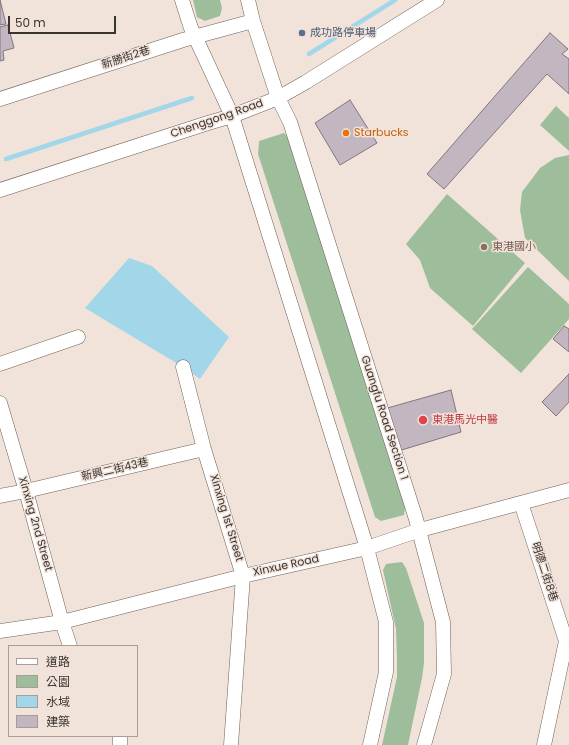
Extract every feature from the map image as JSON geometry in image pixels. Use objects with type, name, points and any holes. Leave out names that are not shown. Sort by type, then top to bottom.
[{"type":"street","points":[[182,0],[188,19],[232,116],[367,548],[386,622],[386,672],[370,745]]},
{"type":"street","name":"Guangfu Road Section 1","points":[[248,0],[253,21],[278,98],[290,122],[420,530],[443,622],[444,674],[424,745]]},
{"type":"street","name":"Chenggong Road","points":[[0,190],[232,116],[278,98],[437,0]]},
{"type":"street","name":"新勝街2巷","points":[[0,99],[176,42],[253,21]]},
{"type":"street","points":[[0,364],[78,337]]},
{"type":"street","name":"Xinxing 1st Street","points":[[183,367],[204,449],[243,576],[231,745]]},
{"type":"street","name":"Xinxing 2nd Street","points":[[0,403],[70,645]]},
{"type":"street","name":"新興二街43巷","points":[[0,496],[204,449]]},
{"type":"street","name":"Xinxue Road","points":[[0,631],[62,622],[243,576],[367,548],[420,530],[569,490]]},
{"type":"street","name":"明德二街8巷","points":[[521,503],[568,641]]},
{"type":"street","points":[[544,745],[568,641]]},
{"type":"green space","points":[[193,0],[220,0],[222,8],[220,16],[205,21],[197,17]]},
{"type":"green space","points":[[556,106],[569,118],[569,151],[540,125]]},
{"type":"green space","points":[[284,133],[291,141],[404,497],[404,515],[381,521],[375,517],[258,154],[259,141]]},
{"type":"green space","points":[[569,155],[569,281],[525,238],[520,210],[522,192],[540,168],[555,158]]},
{"type":"green space","points":[[447,194],[525,263],[473,326],[430,288],[420,260],[406,244]]},
{"type":"green space","points":[[528,267],[569,304],[569,319],[521,373],[472,329]]},
{"type":"green space","points":[[402,562],[406,568],[424,623],[424,663],[408,745],[382,745],[397,677],[396,629],[383,570],[386,564]]},
{"type":"water","points":[[129,258],[152,266],[229,337],[200,379],[183,367],[85,308]]},
{"type":"building","points":[[0,0],[6,24],[0,25]]},
{"type":"building","points":[[8,25],[14,48],[3,51],[4,60],[0,61],[0,27]]},
{"type":"building","points":[[550,33],[568,49],[562,54],[569,59],[569,94],[547,74],[444,189],[427,174]]},
{"type":"building","name":"Starbucks","points":[[350,100],[377,143],[340,165],[315,123]]},
{"type":"building","points":[[564,326],[569,329],[569,352],[553,339]]},
{"type":"building","points":[[569,374],[569,402],[556,416],[542,402]]},
{"type":"building","name":"東港馬光中醫","points":[[451,390],[461,432],[395,452],[384,409]]},
{"type":"waterway","points":[[309,54],[395,0]]},
{"type":"waterway","points":[[6,159],[192,98]]},
{"type":"place","name":"成功路停車場","points":[[302,33]]},
{"type":"place","name":"Starbucks","points":[[346,133]]},
{"type":"place","name":"東港國小","points":[[484,247]]},
{"type":"place","name":"東港馬光中醫","points":[[423,420]]}]
